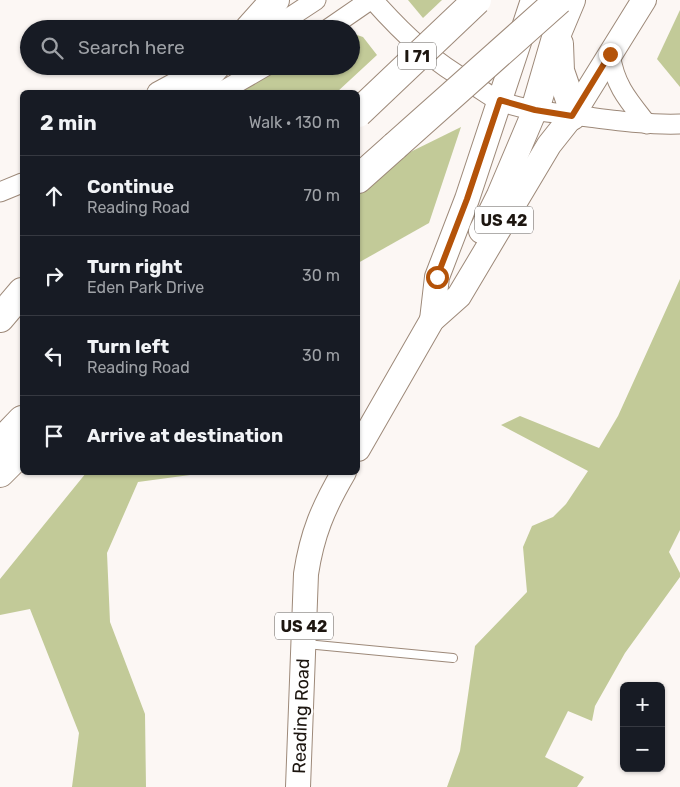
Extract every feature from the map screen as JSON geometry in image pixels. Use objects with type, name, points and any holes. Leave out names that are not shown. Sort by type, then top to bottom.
[{"type":"highway","points":[[257,20],[275,0]]},
{"type":"highway","name":"I 71","points":[[360,110],[477,0]]},
{"type":"highway","points":[[395,146],[534,0]]},
{"type":"highway","points":[[360,176],[559,0]]},
{"type":"highway","points":[[535,110],[558,31],[571,0]]},
{"type":"highway","points":[[558,31],[560,71],[570,100],[572,116]]},
{"type":"highway","points":[[195,90],[208,75]]},
{"type":"highway","points":[[0,318],[20,294]]},
{"type":"highway","points":[[0,443],[20,422]]},
{"type":"highway","points":[[0,473],[20,454]]},
{"type":"main road","name":"US 42","points":[[432,320],[437,277],[467,199],[534,0]]},
{"type":"main road","name":"US 42","points":[[360,446],[432,320],[459,296],[548,145],[572,116],[644,0]]},
{"type":"main road","points":[[472,276],[472,250],[499,195],[535,110]]},
{"type":"main road","name":"Reading Road","points":[[298,787],[306,574],[318,521],[342,475]]},
{"type":"street","points":[[286,20],[316,0]]},
{"type":"street","points":[[342,20],[372,0],[399,30],[425,53],[448,70],[500,100],[535,110],[572,116],[648,124],[680,124]]},
{"type":"street","points":[[610,54],[612,69],[620,89],[648,124]]},
{"type":"street","points":[[161,90],[188,75]]},
{"type":"street","points":[[224,90],[250,75]]},
{"type":"street","points":[[0,192],[20,183]]},
{"type":"lane","points":[[304,643],[453,658]]},
{"type":"green space","points":[[408,0],[442,0],[423,18]]},
{"type":"green space","points":[[680,10],[680,87],[657,59]]},
{"type":"green space","points":[[360,36],[363,37],[377,55],[360,71]]},
{"type":"green space","points":[[268,75],[355,75],[339,90],[244,90]]},
{"type":"green space","points":[[461,127],[429,223],[360,262],[360,190],[390,162]]},
{"type":"green space","points":[[680,279],[680,530],[669,552],[680,573],[680,577],[625,653],[595,706],[592,721],[568,711],[545,757],[584,777],[577,787],[447,787],[460,751],[475,646],[527,592],[523,547],[532,526],[553,517],[566,504],[588,471],[501,425],[520,416],[599,448],[618,416]]},
{"type":"green space","points":[[84,475],[190,475],[138,482],[107,553],[110,622],[145,714],[146,787],[72,787],[79,733],[30,609],[0,615],[0,579]]},
{"type":"route","points":[[437,277],[467,199],[500,100],[535,110],[572,116],[610,54]]}]
